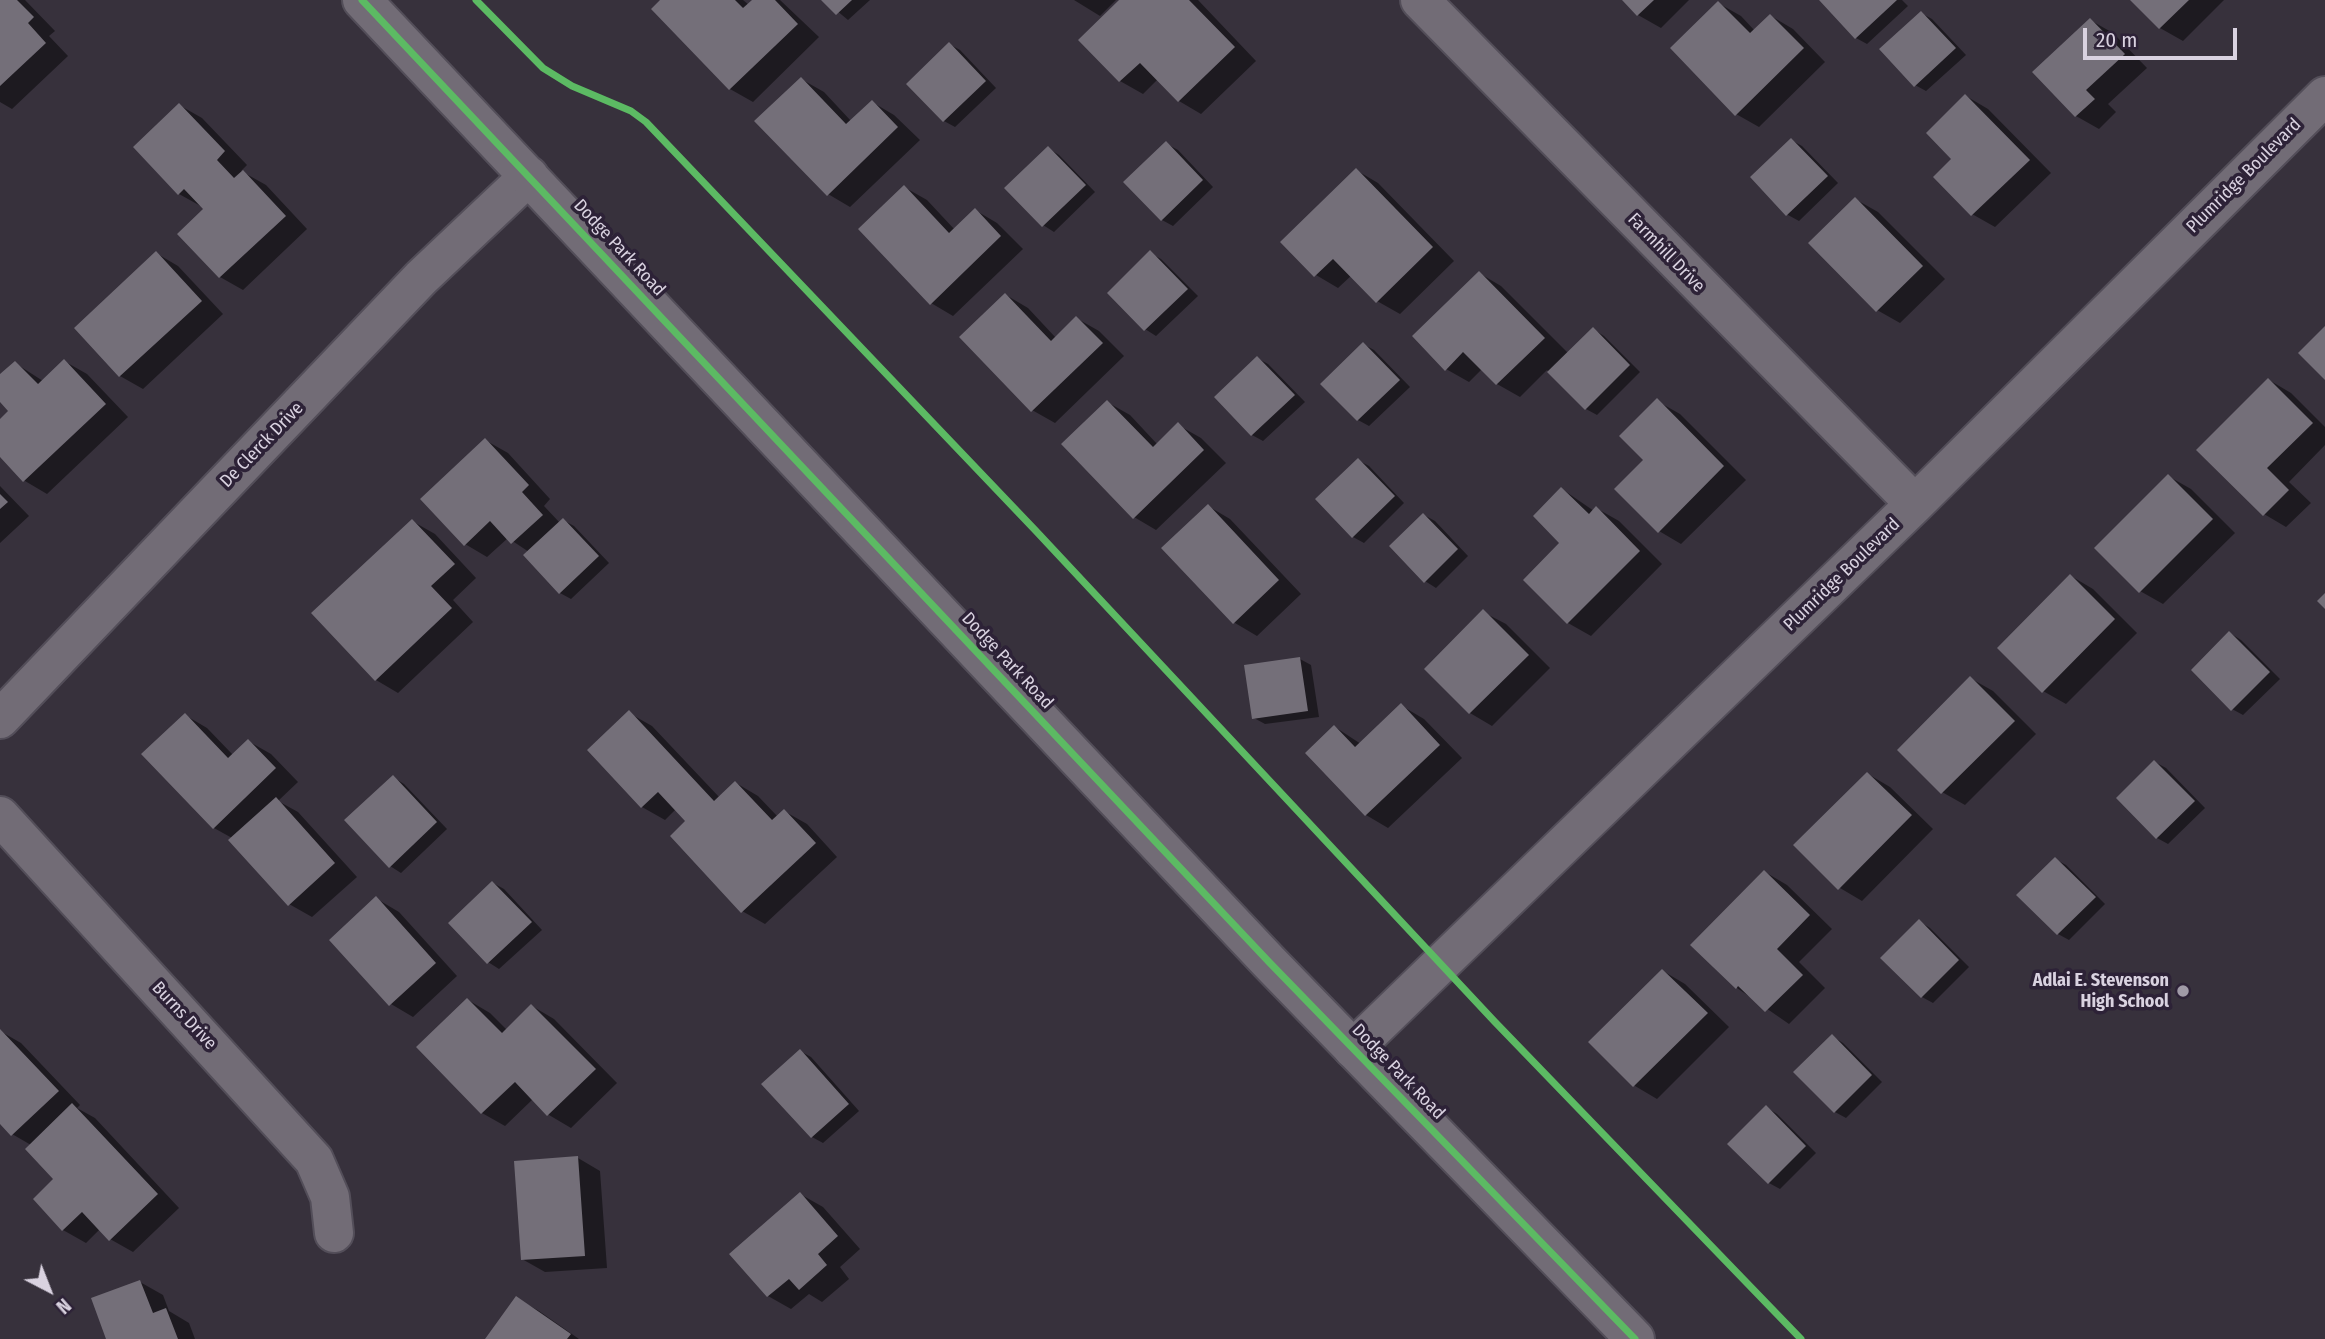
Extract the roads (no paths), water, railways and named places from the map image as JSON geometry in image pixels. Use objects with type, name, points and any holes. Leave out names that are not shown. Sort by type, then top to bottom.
[{"type":"street","name":"Dodge Park Road","points":[[362,0],[1353,1049],[1635,1339]]},
{"type":"street","name":"Farmhill Drive","points":[[1420,0],[1915,504]]},
{"type":"street","name":"Plumridge Boulevard","points":[[1353,1049],[1915,504],[2325,96]]},
{"type":"street","name":"De Clerck Drive","points":[[0,719],[421,278],[529,176]]},
{"type":"street","name":"Burns Drive","points":[[0,816],[314,1160],[330,1197],[334,1233]]},
{"type":"place","name":"Adlai E. Stevenson High School","points":[[2183,991]]}]
